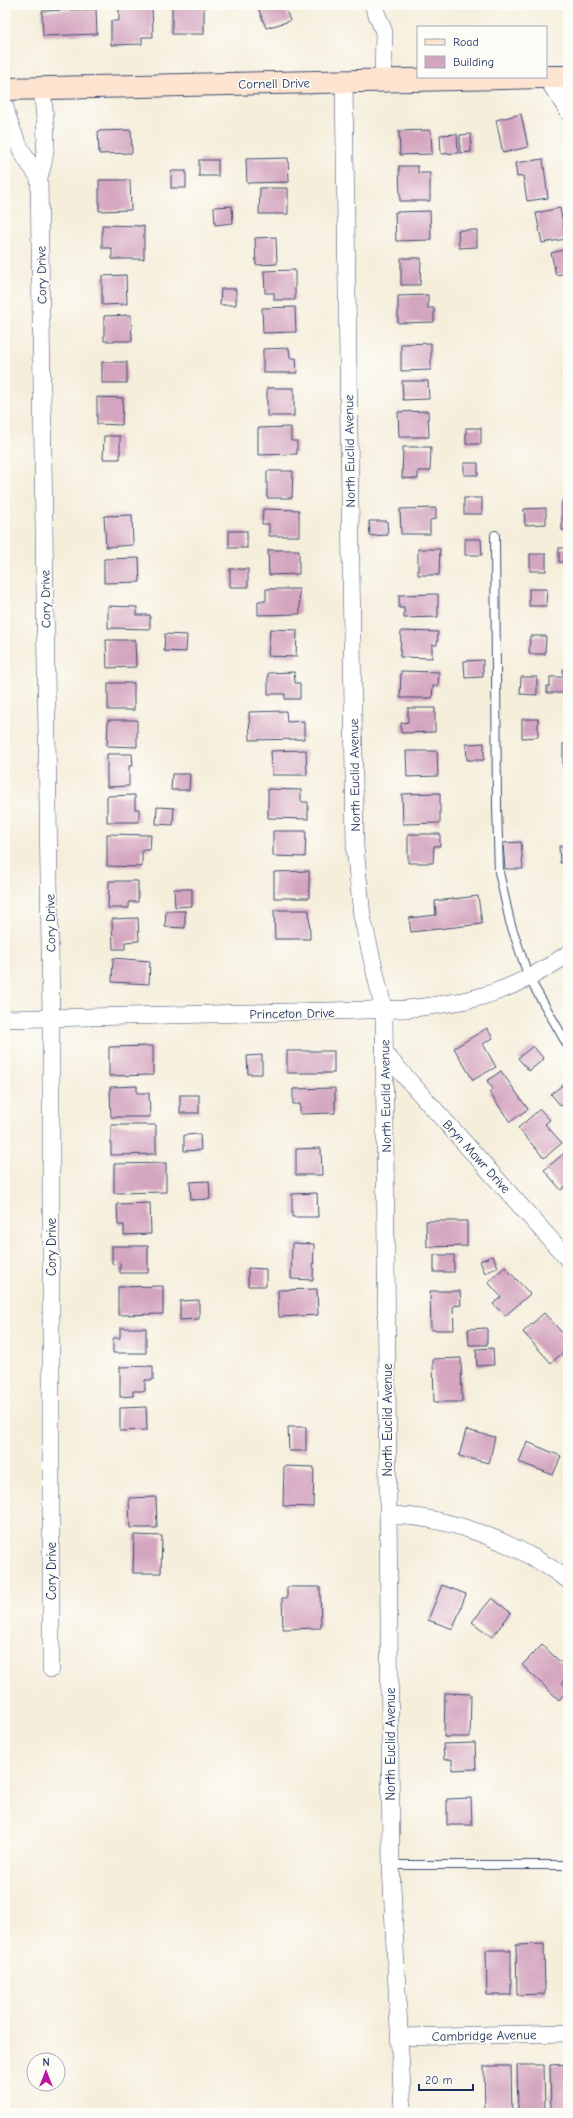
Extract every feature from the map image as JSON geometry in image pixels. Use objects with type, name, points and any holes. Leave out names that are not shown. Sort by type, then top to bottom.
[{"type":"street","points":[[373,5],[384,32],[383,80]]},
{"type":"street","points":[[547,77],[568,77]]},
{"type":"street","name":"Cornell Drive","points":[[5,89],[490,78]]},
{"type":"street","points":[[547,78],[568,111]]},
{"type":"street","name":"North Euclid Avenue","points":[[344,82],[355,847],[357,879],[367,943],[384,1010],[391,1865],[404,2113]]},
{"type":"street","name":"Cory Drive","points":[[42,89],[46,124],[45,161],[39,177],[51,1018],[51,1669]]},
{"type":"street","points":[[5,107],[9,121],[28,162],[39,177]]},
{"type":"street","name":"Princeton Drive","points":[[5,1019],[408,1009],[471,999],[496,992],[529,978],[568,954]]},
{"type":"street","name":"Bryn Mawr Drive","points":[[385,1054],[568,1259]]},
{"type":"street","points":[[388,1515],[411,1515],[453,1525],[485,1536],[536,1560],[568,1580]]},
{"type":"street","name":"Cambridge Avenue","points":[[401,2037],[568,2033]]},
{"type":"lane","points":[[495,535],[497,808],[499,872],[510,922],[529,978],[568,1046]]},
{"type":"lane","points":[[391,1865],[568,1865]]},
{"type":"building","points":[[130,5],[152,5],[153,37],[142,37],[142,44],[111,45],[111,21],[119,21],[119,9],[130,9]]},
{"type":"building","points":[[172,5],[204,5],[204,34],[172,34]]},
{"type":"building","points":[[257,5],[284,5],[290,21],[266,28]]},
{"type":"building","points":[[96,9],[97,34],[43,36],[42,11]]},
{"type":"building","points":[[521,114],[528,147],[503,153],[496,120]]},
{"type":"building","points":[[131,130],[132,153],[99,154],[98,131]]},
{"type":"building","points":[[431,130],[432,154],[400,155],[399,131]]},
{"type":"building","points":[[457,134],[458,153],[441,154],[440,135]]},
{"type":"building","points":[[471,134],[471,152],[460,153],[460,135]]},
{"type":"building","points":[[288,158],[289,182],[247,183],[246,159]]},
{"type":"building","points":[[543,159],[548,198],[527,201],[523,176],[517,177],[515,163]]},
{"type":"building","points":[[199,160],[218,160],[218,176],[199,176]]},
{"type":"building","points":[[399,166],[418,166],[418,173],[430,173],[430,201],[400,201]]},
{"type":"building","points":[[171,171],[186,171],[186,188],[171,188]]},
{"type":"building","points":[[99,180],[130,180],[131,210],[99,211]]},
{"type":"building","points":[[260,188],[288,188],[288,214],[259,214]]},
{"type":"building","points":[[232,206],[233,223],[215,225],[214,207]]},
{"type":"building","points":[[560,208],[566,239],[542,243],[536,213]]},
{"type":"building","points":[[430,211],[431,240],[396,241],[395,212]]},
{"type":"building","points":[[102,225],[144,226],[144,259],[112,259],[112,248],[102,248]]},
{"type":"building","points":[[458,230],[477,230],[477,247],[459,248]]},
{"type":"building","points":[[276,237],[277,264],[256,265],[255,238]]},
{"type":"building","points":[[568,249],[568,273],[556,275],[551,253]]},
{"type":"building","points":[[401,258],[421,258],[420,285],[401,285]]},
{"type":"building","points":[[295,270],[295,300],[274,300],[274,293],[265,293],[264,271]]},
{"type":"building","points":[[126,275],[127,304],[102,305],[102,276]]},
{"type":"building","points":[[221,289],[236,289],[236,305],[220,305]]},
{"type":"building","points":[[428,295],[428,308],[434,308],[434,322],[398,323],[398,296]]},
{"type":"building","points":[[295,307],[296,332],[263,333],[262,308]]},
{"type":"building","points":[[131,315],[132,341],[104,341],[104,316]]},
{"type":"building","points":[[431,343],[431,370],[401,371],[401,344]]},
{"type":"building","points":[[289,348],[290,358],[296,358],[297,373],[263,373],[263,349]]},
{"type":"building","points":[[102,362],[127,362],[127,383],[102,383]]},
{"type":"building","points":[[402,381],[428,381],[429,399],[403,400]]},
{"type":"building","points":[[267,388],[294,388],[294,416],[267,416]]},
{"type":"building","points":[[97,397],[123,398],[122,425],[97,424]]},
{"type":"building","points":[[428,411],[429,437],[399,437],[398,412]]},
{"type":"building","points":[[291,427],[291,441],[297,441],[297,454],[258,455],[258,428]]},
{"type":"building","points":[[466,428],[481,428],[481,444],[466,444]]},
{"type":"building","points":[[104,436],[120,436],[120,459],[103,459]]},
{"type":"building","points":[[403,447],[431,447],[430,471],[418,471],[418,479],[402,478]]},
{"type":"building","points":[[464,463],[478,463],[478,475],[464,475]]},
{"type":"building","points":[[267,471],[293,471],[292,498],[267,498]]},
{"type":"building","points":[[464,498],[482,498],[482,514],[464,514]]},
{"type":"building","points":[[562,501],[568,501],[568,530],[562,530]]},
{"type":"building","points":[[436,508],[436,519],[430,520],[430,534],[401,534],[400,509]]},
{"type":"building","points":[[546,508],[546,524],[525,525],[524,509]]},
{"type":"building","points":[[263,509],[299,510],[299,536],[269,536],[269,524],[262,524]]},
{"type":"building","points":[[132,515],[133,545],[106,547],[104,516]]},
{"type":"building","points":[[369,521],[387,521],[388,535],[370,536]]},
{"type":"building","points":[[229,531],[247,531],[247,548],[229,548]]},
{"type":"building","points":[[465,539],[481,539],[482,555],[465,555]]},
{"type":"building","points":[[559,548],[568,548],[568,562],[559,562]]},
{"type":"building","points":[[418,549],[440,549],[439,575],[418,575]]},
{"type":"building","points":[[268,550],[299,550],[299,574],[269,575]]},
{"type":"building","points":[[530,554],[546,554],[546,571],[530,571]]},
{"type":"building","points":[[139,558],[140,582],[104,583],[104,559]]},
{"type":"building","points":[[230,569],[248,569],[248,587],[230,587]]},
{"type":"building","points":[[266,589],[299,589],[300,614],[258,615],[258,601],[266,601]]},
{"type":"building","points":[[529,589],[547,589],[546,606],[529,606]]},
{"type":"building","points":[[438,594],[438,617],[404,618],[404,608],[399,608],[399,595]]},
{"type":"building","points":[[108,606],[137,607],[137,615],[150,615],[150,629],[108,628]]},
{"type":"building","points":[[270,629],[297,630],[296,657],[268,656]]},
{"type":"building","points":[[401,631],[438,632],[437,645],[432,645],[432,658],[400,657]]},
{"type":"building","points":[[165,634],[187,635],[186,652],[164,651]]},
{"type":"building","points":[[530,636],[546,636],[545,654],[529,654]]},
{"type":"building","points":[[106,640],[135,640],[136,667],[107,668]]},
{"type":"building","points":[[483,660],[483,677],[465,678],[464,661]]},
{"type":"building","points":[[563,669],[568,669],[568,695],[565,695],[565,693],[547,693],[547,686],[550,686],[550,677],[563,677]]},
{"type":"building","points":[[401,671],[439,672],[438,686],[433,686],[432,698],[400,698]]},
{"type":"building","points":[[294,672],[295,683],[300,683],[300,699],[285,699],[285,694],[268,694],[268,673]]},
{"type":"building","points":[[521,677],[537,677],[537,695],[520,694]]},
{"type":"building","points":[[108,683],[134,683],[134,710],[108,710]]},
{"type":"building","points":[[566,706],[568,706],[568,731],[566,731]]},
{"type":"building","points":[[408,708],[435,708],[435,732],[401,733],[401,723],[408,722]]},
{"type":"building","points":[[286,711],[287,722],[304,721],[304,739],[250,740],[249,712]]},
{"type":"building","points":[[522,719],[538,719],[538,737],[522,738]]},
{"type":"building","points":[[108,720],[137,720],[137,747],[107,746]]},
{"type":"building","points":[[484,743],[484,760],[467,760],[466,744]]},
{"type":"building","points":[[563,744],[568,744],[568,769],[563,769]]},
{"type":"building","points":[[306,750],[307,775],[272,775],[271,751]]},
{"type":"building","points":[[406,751],[437,751],[438,776],[407,777]]},
{"type":"building","points":[[107,754],[132,754],[133,766],[129,766],[129,786],[107,787]]},
{"type":"building","points":[[172,774],[190,774],[189,790],[171,790]]},
{"type":"building","points":[[566,787],[568,787],[568,810],[566,810]]},
{"type":"building","points":[[268,789],[301,790],[301,802],[308,802],[308,819],[268,818]]},
{"type":"building","points":[[440,793],[440,823],[403,824],[402,794]]},
{"type":"building","points":[[135,795],[135,809],[139,809],[139,822],[107,822],[107,796]]},
{"type":"building","points":[[157,807],[174,808],[173,825],[156,824]]},
{"type":"building","points":[[273,831],[306,831],[305,857],[273,856]]},
{"type":"building","points":[[107,834],[151,835],[150,850],[142,850],[142,867],[107,866]]},
{"type":"building","points":[[408,834],[440,834],[440,846],[434,846],[433,863],[408,863]]},
{"type":"building","points":[[521,842],[523,869],[505,869],[503,843]]},
{"type":"building","points":[[559,846],[568,846],[568,863],[560,863]]},
{"type":"building","points":[[309,871],[309,898],[274,898],[274,872]]},
{"type":"building","points":[[109,881],[138,881],[138,902],[129,902],[129,908],[108,908]]},
{"type":"building","points":[[174,889],[192,889],[192,906],[175,907]]},
{"type":"building","points":[[478,896],[482,924],[411,932],[409,918],[436,915],[435,901]]},
{"type":"building","points":[[274,910],[309,910],[310,939],[275,939]]},
{"type":"building","points":[[166,911],[185,911],[185,928],[165,927]]},
{"type":"building","points":[[138,918],[139,941],[125,942],[125,949],[113,949],[112,919]]},
{"type":"building","points":[[113,958],[150,961],[149,984],[112,982]]},
{"type":"building","points":[[487,1028],[493,1038],[483,1044],[496,1067],[473,1080],[454,1048]]},
{"type":"building","points":[[153,1046],[153,1075],[109,1076],[109,1047]]},
{"type":"building","points":[[533,1046],[544,1059],[529,1071],[518,1058]]},
{"type":"building","points":[[287,1051],[334,1051],[334,1073],[287,1073]]},
{"type":"building","points":[[262,1055],[262,1074],[248,1074],[247,1056]]},
{"type":"building","points":[[501,1071],[528,1109],[510,1122],[489,1092],[493,1089],[487,1081]]},
{"type":"building","points":[[564,1084],[568,1088],[568,1100],[561,1106],[551,1094]]},
{"type":"building","points":[[137,1086],[137,1093],[149,1093],[150,1117],[111,1117],[110,1087]]},
{"type":"building","points":[[335,1088],[335,1113],[300,1114],[300,1104],[293,1104],[293,1089]]},
{"type":"building","points":[[180,1095],[199,1095],[199,1113],[180,1113]]},
{"type":"building","points":[[540,1109],[550,1120],[545,1124],[562,1143],[544,1158],[518,1128]]},
{"type":"building","points":[[111,1125],[156,1125],[156,1154],[111,1155]]},
{"type":"building","points":[[200,1134],[201,1150],[184,1151],[184,1135]]},
{"type":"building","points":[[321,1148],[322,1175],[296,1175],[296,1149]]},
{"type":"building","points":[[568,1150],[568,1184],[561,1190],[544,1170]]},
{"type":"building","points":[[166,1163],[166,1192],[114,1193],[114,1164]]},
{"type":"building","points":[[209,1181],[210,1199],[191,1200],[190,1182]]},
{"type":"building","points":[[317,1193],[318,1217],[292,1217],[292,1194]]},
{"type":"building","points":[[150,1203],[151,1234],[124,1235],[124,1225],[118,1225],[117,1204]]},
{"type":"building","points":[[426,1221],[467,1221],[467,1246],[427,1247]]},
{"type":"building","points":[[292,1243],[314,1244],[313,1280],[291,1279]]},
{"type":"building","points":[[112,1246],[148,1246],[148,1273],[120,1273],[120,1263],[112,1264]]},
{"type":"building","points":[[434,1255],[454,1255],[454,1272],[434,1272]]},
{"type":"building","points":[[493,1256],[498,1267],[485,1273],[480,1261]]},
{"type":"building","points":[[505,1267],[530,1294],[505,1316],[493,1304],[501,1297],[488,1282]]},
{"type":"building","points":[[248,1268],[266,1269],[266,1286],[248,1286]]},
{"type":"building","points":[[163,1286],[163,1314],[118,1315],[118,1287]]},
{"type":"building","points":[[317,1289],[318,1315],[279,1317],[278,1290]]},
{"type":"building","points":[[430,1291],[460,1291],[461,1305],[453,1306],[454,1330],[431,1330]]},
{"type":"building","points":[[199,1300],[199,1319],[180,1320],[180,1301]]},
{"type":"building","points":[[544,1313],[568,1339],[568,1348],[551,1363],[523,1332]]},
{"type":"building","points":[[120,1328],[146,1328],[146,1353],[113,1353],[113,1338],[120,1338]]},
{"type":"building","points":[[487,1328],[487,1345],[469,1345],[468,1329]]},
{"type":"building","points":[[493,1348],[494,1365],[477,1366],[476,1349]]},
{"type":"building","points":[[461,1358],[462,1402],[434,1402],[433,1359]]},
{"type":"building","points":[[153,1366],[153,1380],[145,1380],[145,1391],[133,1391],[133,1396],[120,1397],[120,1367]]},
{"type":"building","points":[[146,1407],[147,1430],[120,1431],[120,1408]]},
{"type":"building","points":[[288,1427],[306,1427],[306,1451],[289,1451]]},
{"type":"building","points":[[466,1430],[495,1437],[489,1463],[459,1456]]},
{"type":"building","points":[[527,1442],[561,1456],[553,1475],[519,1462]]},
{"type":"building","points":[[284,1466],[314,1467],[313,1507],[283,1506]]},
{"type":"building","points":[[156,1497],[157,1528],[130,1528],[129,1498]]},
{"type":"building","points":[[134,1535],[162,1536],[161,1573],[133,1573]]},
{"type":"building","points":[[442,1585],[466,1594],[453,1629],[428,1620]]},
{"type":"building","points":[[287,1587],[320,1587],[321,1628],[283,1629],[282,1598],[287,1598]]},
{"type":"building","points":[[492,1598],[511,1613],[492,1637],[472,1622]]},
{"type":"building","points":[[542,1645],[568,1669],[568,1676],[562,1682],[568,1690],[559,1700],[522,1665]]},
{"type":"building","points":[[445,1693],[471,1694],[470,1737],[444,1737]]},
{"type":"building","points":[[475,1743],[476,1769],[452,1770],[452,1759],[444,1760],[443,1744]]},
{"type":"building","points":[[471,1798],[472,1825],[447,1825],[447,1799]]},
{"type":"building","points":[[544,1944],[545,1994],[517,1995],[516,1945]]},
{"type":"building","points":[[486,1950],[511,1950],[511,1995],[487,1995]]},
{"type":"building","points":[[568,2064],[568,2113],[551,2113],[550,2065]]},
{"type":"building","points":[[517,2065],[544,2065],[545,2113],[518,2113]]},
{"type":"building","points":[[484,2066],[511,2066],[512,2113],[485,2113]]}]
